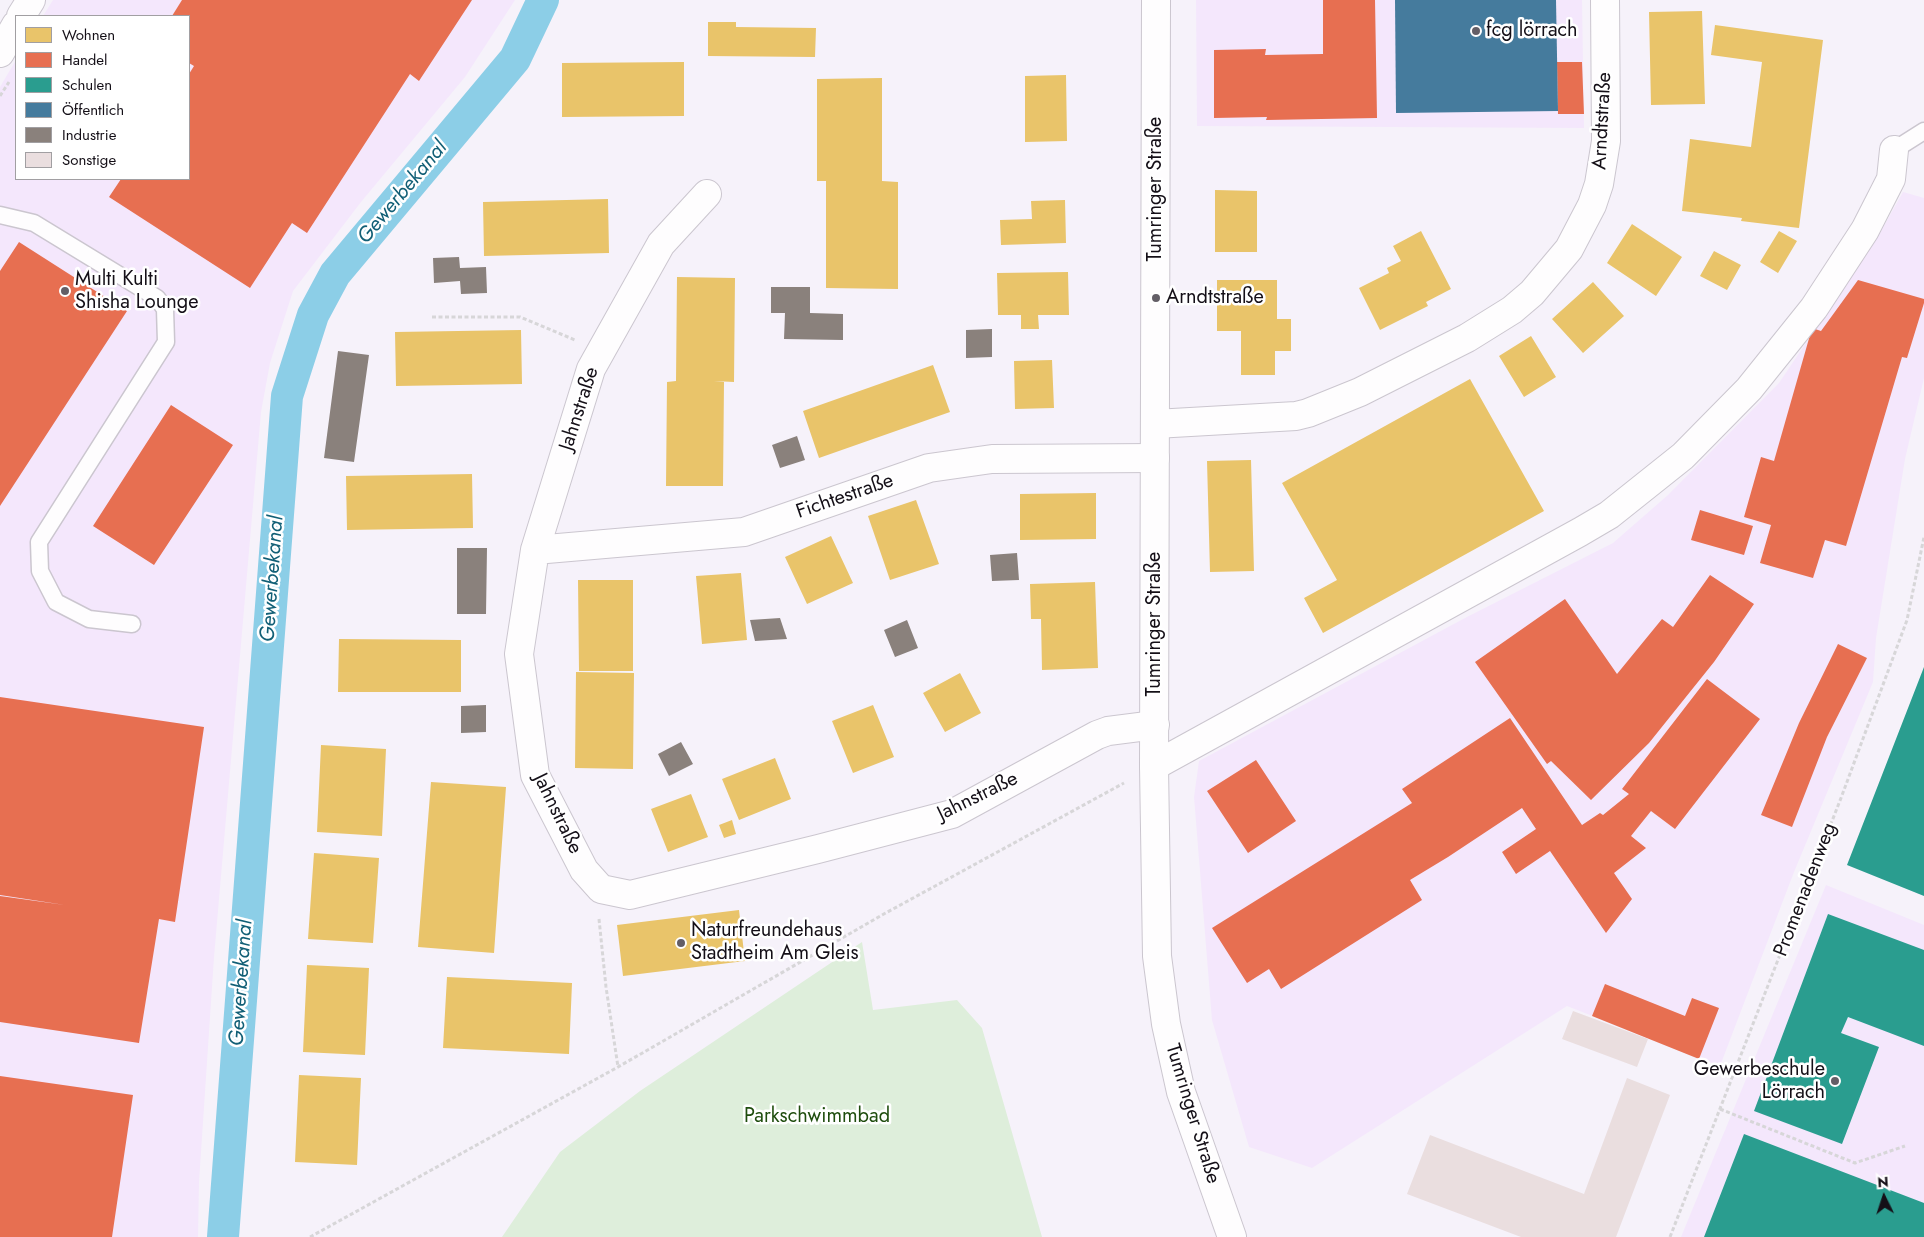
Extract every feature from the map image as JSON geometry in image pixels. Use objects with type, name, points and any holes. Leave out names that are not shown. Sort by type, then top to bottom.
[{"type":"street","points":[[23,15],[31,0]]},
{"type":"street","name":"Tumringer Straße","points":[[1156,0],[1154,766],[1157,956],[1166,1024],[1181,1092],[1232,1237]]},
{"type":"street","name":"Arndtstraße","points":[[1155,424],[1296,416],[1308,413],[1360,392],[1467,338],[1512,310],[1532,293],[1569,249],[1592,205],[1599,184],[1606,141],[1605,0]]},
{"type":"street","points":[[0,53],[15,27]]},
{"type":"street","points":[[1154,766],[1609,515],[1684,456],[1750,389],[1814,308],[1865,230],[1891,178],[1894,150]]},
{"type":"street","name":"Jahnstraße","points":[[707,194],[660,244],[591,369],[535,550],[519,654],[536,775],[584,870],[602,889],[630,895],[818,849],[952,814],[1096,735],[1108,731],[1155,725]]},
{"type":"street","name":"Fichtestraße","points":[[535,550],[744,532],[930,468],[992,459],[1155,458]]},
{"type":"lane","points":[[1894,150],[1924,131]]},
{"type":"lane","points":[[0,215],[34,222],[157,298],[165,309],[166,342],[39,542],[40,571],[56,602],[89,619],[132,624]]},
{"type":"path","points":[[432,318],[520,316],[600,352]]},
{"type":"path","name":"Promenadenweg","points":[[1670,1237],[1841,798],[1907,620],[1924,536]]},
{"type":"path","points":[[310,1237],[618,1067],[882,915],[1154,766]]},
{"type":"path","points":[[602,889],[598,910],[606,987],[618,1067]]},
{"type":"path","points":[[1720,1109],[1855,1163],[1905,1146]]},
{"type":"shaded area","points":[[53,0],[515,0],[465,77],[361,202],[293,291],[270,363],[261,412],[214,957],[199,1182],[198,1237],[0,1237],[0,87],[15,62],[15,180],[190,180],[190,15],[44,15]]},
{"type":"shaded area","points":[[1196,0],[1582,0],[1584,128],[1197,126]]},
{"type":"shaded area","points":[[1903,192],[1924,198],[1924,378],[1905,459],[1876,638],[1873,682],[1794,872],[1720,1066],[1567,1006],[1312,1168],[1249,1147],[1212,1020],[1194,797],[1199,761],[1465,618],[1613,543],[1668,495],[1779,383],[1880,233]]},
{"type":"shaded area","name":"Gewerbeschule Lörrach","points":[[1826,885],[1924,925],[1924,1237],[1681,1237]]},
{"type":"green space","name":"Parkschwimmbad","points":[[862,942],[873,1010],[957,1000],[982,1028],[1042,1237],[502,1237],[560,1152],[640,1091]]},
{"type":"building: Wohnen","points":[[1702,11],[1705,104],[1651,105],[1649,12]]},
{"type":"building: Wohnen","points":[[708,22],[736,22],[736,27],[816,28],[815,57],[708,56]]},
{"type":"building: Wohnen","points":[[1715,25],[1823,40],[1799,228],[1741,221],[1742,218],[1682,211],[1690,139],[1751,147],[1762,62],[1711,55]]},
{"type":"building: Wohnen","points":[[684,62],[684,116],[562,117],[562,63]]},
{"type":"building: Wohnen","points":[[1066,75],[1067,141],[1025,142],[1025,76]]},
{"type":"building: Wohnen","points":[[882,78],[882,181],[898,182],[898,289],[826,288],[826,181],[817,181],[817,79]]},
{"type":"building: Wohnen","points":[[1215,190],[1257,191],[1257,252],[1215,252]]},
{"type":"building: Wohnen","points":[[608,199],[609,253],[484,256],[483,202]]},
{"type":"building: Wohnen","points":[[1065,200],[1066,243],[1001,245],[1000,220],[1032,219],[1031,201]]},
{"type":"building: Wohnen","points":[[1632,224],[1682,257],[1656,296],[1607,263]]},
{"type":"building: Wohnen","points":[[1421,231],[1451,289],[1426,302],[1428,306],[1380,330],[1359,288],[1389,273],[1387,268],[1401,261],[1393,246]]},
{"type":"building: Wohnen","points":[[1779,231],[1797,241],[1778,273],[1760,262]]},
{"type":"building: Wohnen","points":[[1714,251],[1741,265],[1727,290],[1700,276]]},
{"type":"building: Wohnen","points":[[1068,272],[1069,315],[1038,315],[1039,329],[1021,329],[1021,315],[998,315],[997,273]]},
{"type":"building: Wohnen","points":[[677,277],[735,278],[734,382],[714,381],[724,382],[723,486],[666,486],[667,382],[676,381]]},
{"type":"building: Wohnen","points":[[1217,280],[1277,280],[1277,319],[1291,319],[1291,351],[1275,351],[1275,375],[1241,375],[1241,331],[1217,331]]},
{"type":"building: Wohnen","points":[[1593,282],[1624,316],[1583,353],[1552,319]]},
{"type":"building: Wohnen","points":[[521,330],[522,384],[396,386],[395,332]]},
{"type":"building: Wohnen","points":[[1531,336],[1556,377],[1524,397],[1499,356]]},
{"type":"building: Wohnen","points":[[1052,360],[1054,408],[1015,409],[1014,361]]},
{"type":"building: Wohnen","points":[[933,365],[950,412],[819,458],[803,411]]},
{"type":"building: Wohnen","points":[[1470,379],[1544,511],[1323,633],[1304,598],[1337,580],[1282,483]]},
{"type":"building: Wohnen","points":[[1251,460],[1254,571],[1210,572],[1207,461]]},
{"type":"building: Wohnen","points":[[472,474],[473,528],[347,530],[346,476]]},
{"type":"building: Wohnen","points":[[1096,493],[1096,539],[1020,540],[1020,494]]},
{"type":"building: Wohnen","points":[[916,500],[939,564],[890,580],[868,516]]},
{"type":"building: Wohnen","points":[[831,536],[853,583],[807,604],[785,557]]},
{"type":"building: Wohnen","points":[[741,573],[747,640],[702,644],[696,576]]},
{"type":"building: Wohnen","points":[[578,580],[633,580],[633,671],[579,671]]},
{"type":"building: Wohnen","points":[[1095,582],[1098,668],[1042,670],[1041,619],[1031,619],[1030,584]]},
{"type":"building: Wohnen","points":[[339,639],[461,640],[461,692],[338,692]]},
{"type":"building: Wohnen","points":[[576,672],[634,673],[633,769],[575,768]]},
{"type":"building: Wohnen","points":[[960,673],[981,713],[945,732],[923,693]]},
{"type":"building: Wohnen","points":[[873,705],[894,757],[853,773],[832,721]]},
{"type":"building: Wohnen","points":[[321,745],[386,749],[382,836],[317,832]]},
{"type":"building: Wohnen","points":[[775,758],[791,799],[739,820],[722,779]]},
{"type":"building: Wohnen","points":[[431,782],[506,787],[494,953],[418,947]]},
{"type":"building: Wohnen","points":[[691,794],[708,837],[668,852],[651,809]]},
{"type":"building: Wohnen","points":[[732,820],[736,834],[724,838],[719,825]]},
{"type":"building: Wohnen","points":[[314,853],[379,858],[373,943],[308,939]]},
{"type":"building: Wohnen","name":"Naturfreundehaus Stadtheim Am Gleis","points":[[739,910],[745,961],[623,976],[617,925]]},
{"type":"building: Wohnen","points":[[307,965],[369,968],[365,1055],[303,1052]]},
{"type":"building: Wohnen","points":[[447,977],[572,983],[569,1054],[443,1048]]},
{"type":"building: Wohnen","points":[[299,1075],[361,1078],[357,1165],[295,1162]]},
{"type":"building: Handel","points":[[182,0],[472,0],[419,81],[410,74],[307,233],[292,223],[250,288],[109,197],[120,180],[190,180],[190,72],[194,66],[190,64],[190,15],[173,15]]},
{"type":"building: Handel","points":[[1323,0],[1375,0],[1377,118],[1266,120],[1267,117],[1214,118],[1214,50],[1266,49],[1265,55],[1323,54]]},
{"type":"building: Handel","points":[[1557,62],[1582,62],[1584,114],[1558,114]]},
{"type":"building: Handel","points":[[19,242],[127,311],[0,506],[0,271]]},
{"type":"building: Handel","points":[[1858,280],[1924,299],[1924,303],[1907,358],[1902,357],[1846,546],[1825,540],[1813,578],[1760,563],[1771,525],[1744,517],[1761,457],[1774,461],[1812,328],[1821,331]]},
{"type":"building: Handel","points":[[171,405],[233,445],[154,565],[93,526]]},
{"type":"building: Handel","points":[[1700,510],[1753,526],[1744,555],[1691,540]]},
{"type":"building: Handel","points":[[1710,575],[1754,604],[1714,662],[1649,743],[1591,800],[1551,761],[1547,764],[1475,662],[1565,599],[1617,674],[1662,619],[1673,627]]},
{"type":"building: Handel","points":[[1838,644],[1867,658],[1827,737],[1792,827],[1761,815],[1799,723]]},
{"type":"building: Handel","points":[[1707,679],[1760,719],[1675,829],[1651,811],[1631,836],[1646,848],[1614,873],[1632,899],[1606,933],[1550,851],[1516,874],[1502,852],[1536,829],[1522,808],[1410,880],[1422,900],[1281,989],[1269,969],[1247,983],[1212,928],[1412,803],[1402,789],[1510,718],[1582,825],[1600,813],[1603,815],[1629,794],[1622,789]]},
{"type":"building: Handel","points":[[0,697],[204,727],[175,922],[159,919],[139,1043],[0,1022],[0,896],[65,905],[0,895]]},
{"type":"building: Handel","points":[[1256,760],[1296,821],[1248,853],[1207,791]]},
{"type":"building: Handel","points":[[1605,984],[1685,1016],[1692,998],[1719,1008],[1699,1059],[1592,1016]]},
{"type":"building: Handel","points":[[0,1076],[133,1095],[112,1237],[0,1237]]},
{"type":"building: Schulen","points":[[1924,667],[1924,896],[1847,865]]},
{"type":"building: Schulen","points":[[1828,914],[1924,950],[1924,1046],[1848,1017],[1841,1033],[1879,1047],[1842,1144],[1754,1111]]},
{"type":"building: Schulen","points":[[1744,1134],[1924,1203],[1924,1237],[1704,1237]]},
{"type":"building: Öffentlich","name":"fcg lörrach","points":[[1395,0],[1556,0],[1558,111],[1396,113]]},
{"type":"building: Industrie","points":[[459,257],[460,268],[486,267],[487,293],[461,294],[460,281],[434,283],[433,258]]},
{"type":"building: Industrie","points":[[771,287],[810,287],[810,313],[843,314],[843,340],[784,339],[785,313],[771,313]]},
{"type":"building: Industrie","points":[[992,329],[992,357],[966,358],[966,330]]},
{"type":"building: Industrie","points":[[338,351],[369,355],[354,462],[324,458]]},
{"type":"building: Industrie","points":[[797,436],[805,460],[780,468],[772,445]]},
{"type":"building: Industrie","points":[[457,548],[487,548],[486,614],[457,614]]},
{"type":"building: Industrie","points":[[1017,553],[1019,580],[992,581],[990,555]]},
{"type":"building: Industrie","points":[[780,618],[787,639],[755,641],[750,620]]},
{"type":"building: Industrie","points":[[907,620],[918,648],[895,657],[884,630]]},
{"type":"building: Industrie","points":[[486,705],[486,732],[461,733],[461,706]]},
{"type":"building: Industrie","points":[[681,742],[693,764],[669,776],[658,754]]},
{"type":"building: Sonstige","points":[[1573,1011],[1648,1039],[1637,1067],[1562,1039]]},
{"type":"building: Sonstige","points":[[1627,1078],[1670,1095],[1616,1237],[1521,1237],[1407,1194],[1430,1135],[1584,1194]]},
{"type":"waterway","name":"Gewerbekanal","points":[[223,1237],[287,396],[313,315],[335,274],[515,59],[543,0]]},
{"type":"place","name":"fcg lörrach","points":[[1476,31]]},
{"type":"place","name":"Multi Kulti Shisha Lounge","points":[[65,291]]},
{"type":"place","name":"Arndtstraße","points":[[1156,298]]},
{"type":"place","name":"Naturfreundehaus Stadtheim Am Gleis","points":[[681,943]]},
{"type":"place","name":"Gewerbeschule Lörrach","points":[[1835,1081]]}]
